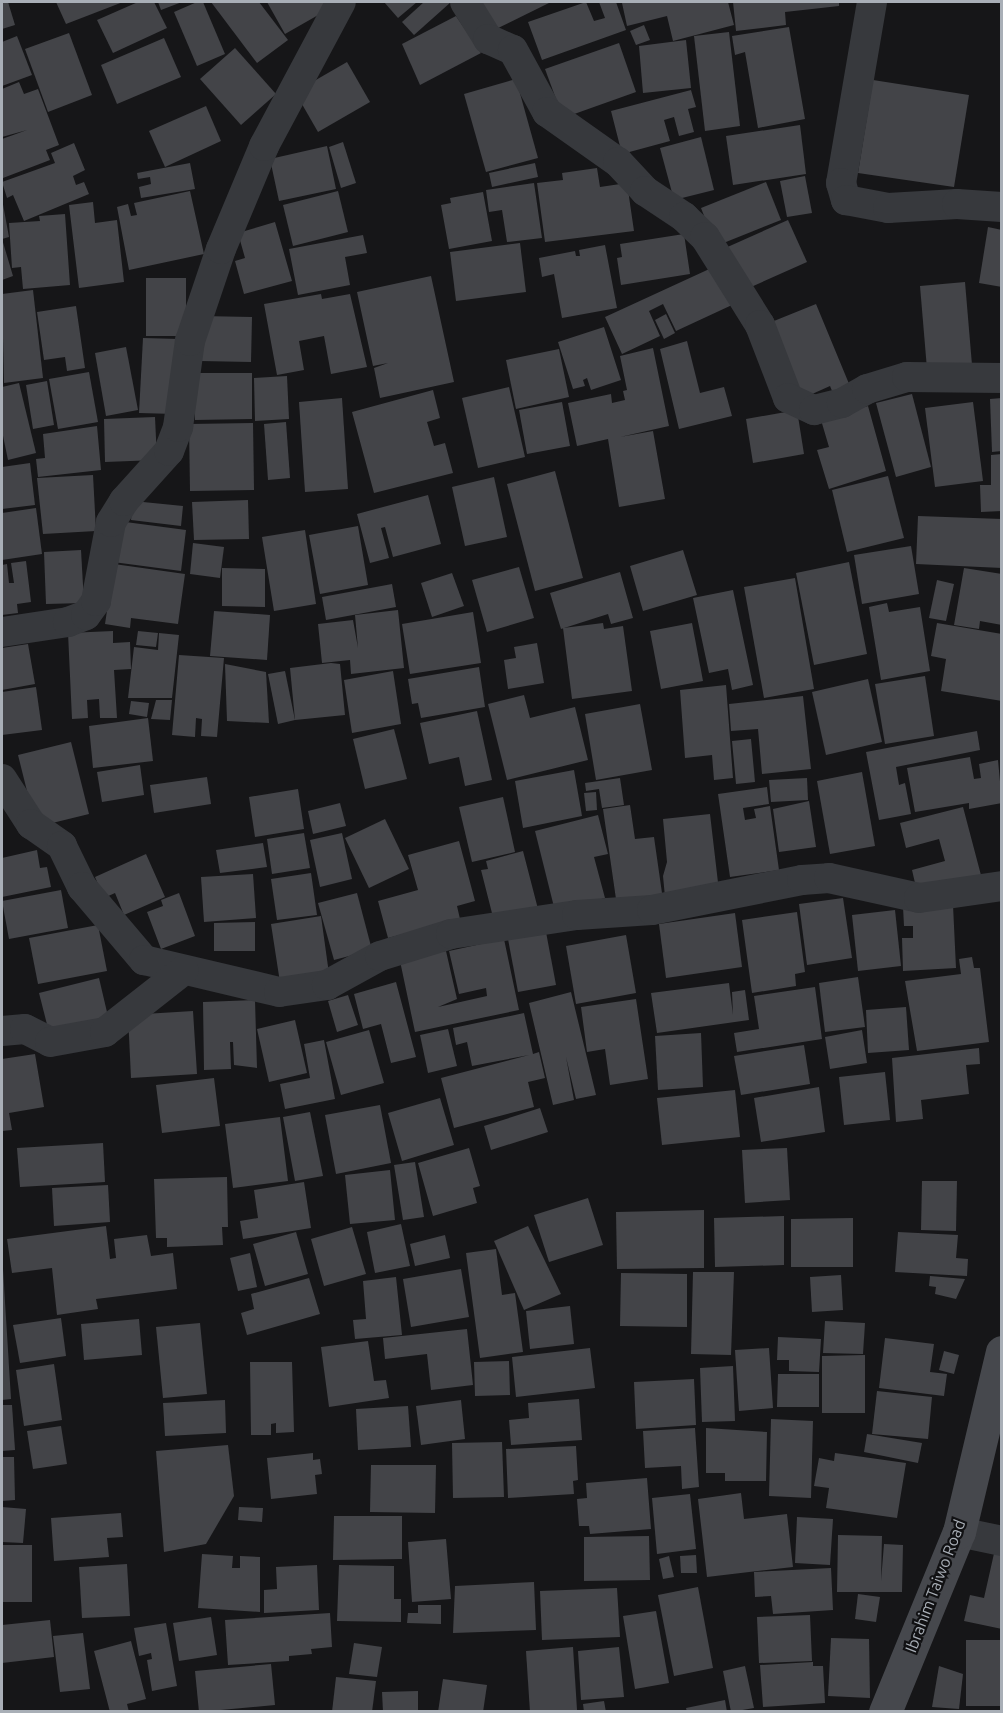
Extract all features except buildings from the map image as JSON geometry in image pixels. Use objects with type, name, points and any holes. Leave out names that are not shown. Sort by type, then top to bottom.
[{"type":"main road","name":"Ibrahim Taiwo Road","points":[[885,1712],[959,1532],[1002,1352]]},
{"type":"street","points":[[2,632],[68,622],[86,615],[96,601],[111,522],[124,501],[169,451],[178,427],[190,341],[221,249],[264,146],[341,2]]},
{"type":"street","points":[[465,2],[488,39],[513,50],[548,112],[618,162],[645,191],[684,217],[705,237],[760,325],[788,398],[814,410],[842,403],[867,389],[908,377],[1002,378]]},
{"type":"street","points":[[872,2],[842,183],[846,200],[888,208],[957,204],[1002,207]]},
{"type":"street","points":[[2,779],[31,824],[62,846],[82,887],[144,960],[279,992],[301,991],[327,985],[380,956],[451,934],[577,915],[652,909],[802,880],[829,878],[881,887],[919,898],[1002,886]]},
{"type":"street","points":[[2,1031],[25,1029],[50,1042],[105,1032],[184,970]]},
{"type":"street","points":[[959,1532],[1002,1541]]}]
